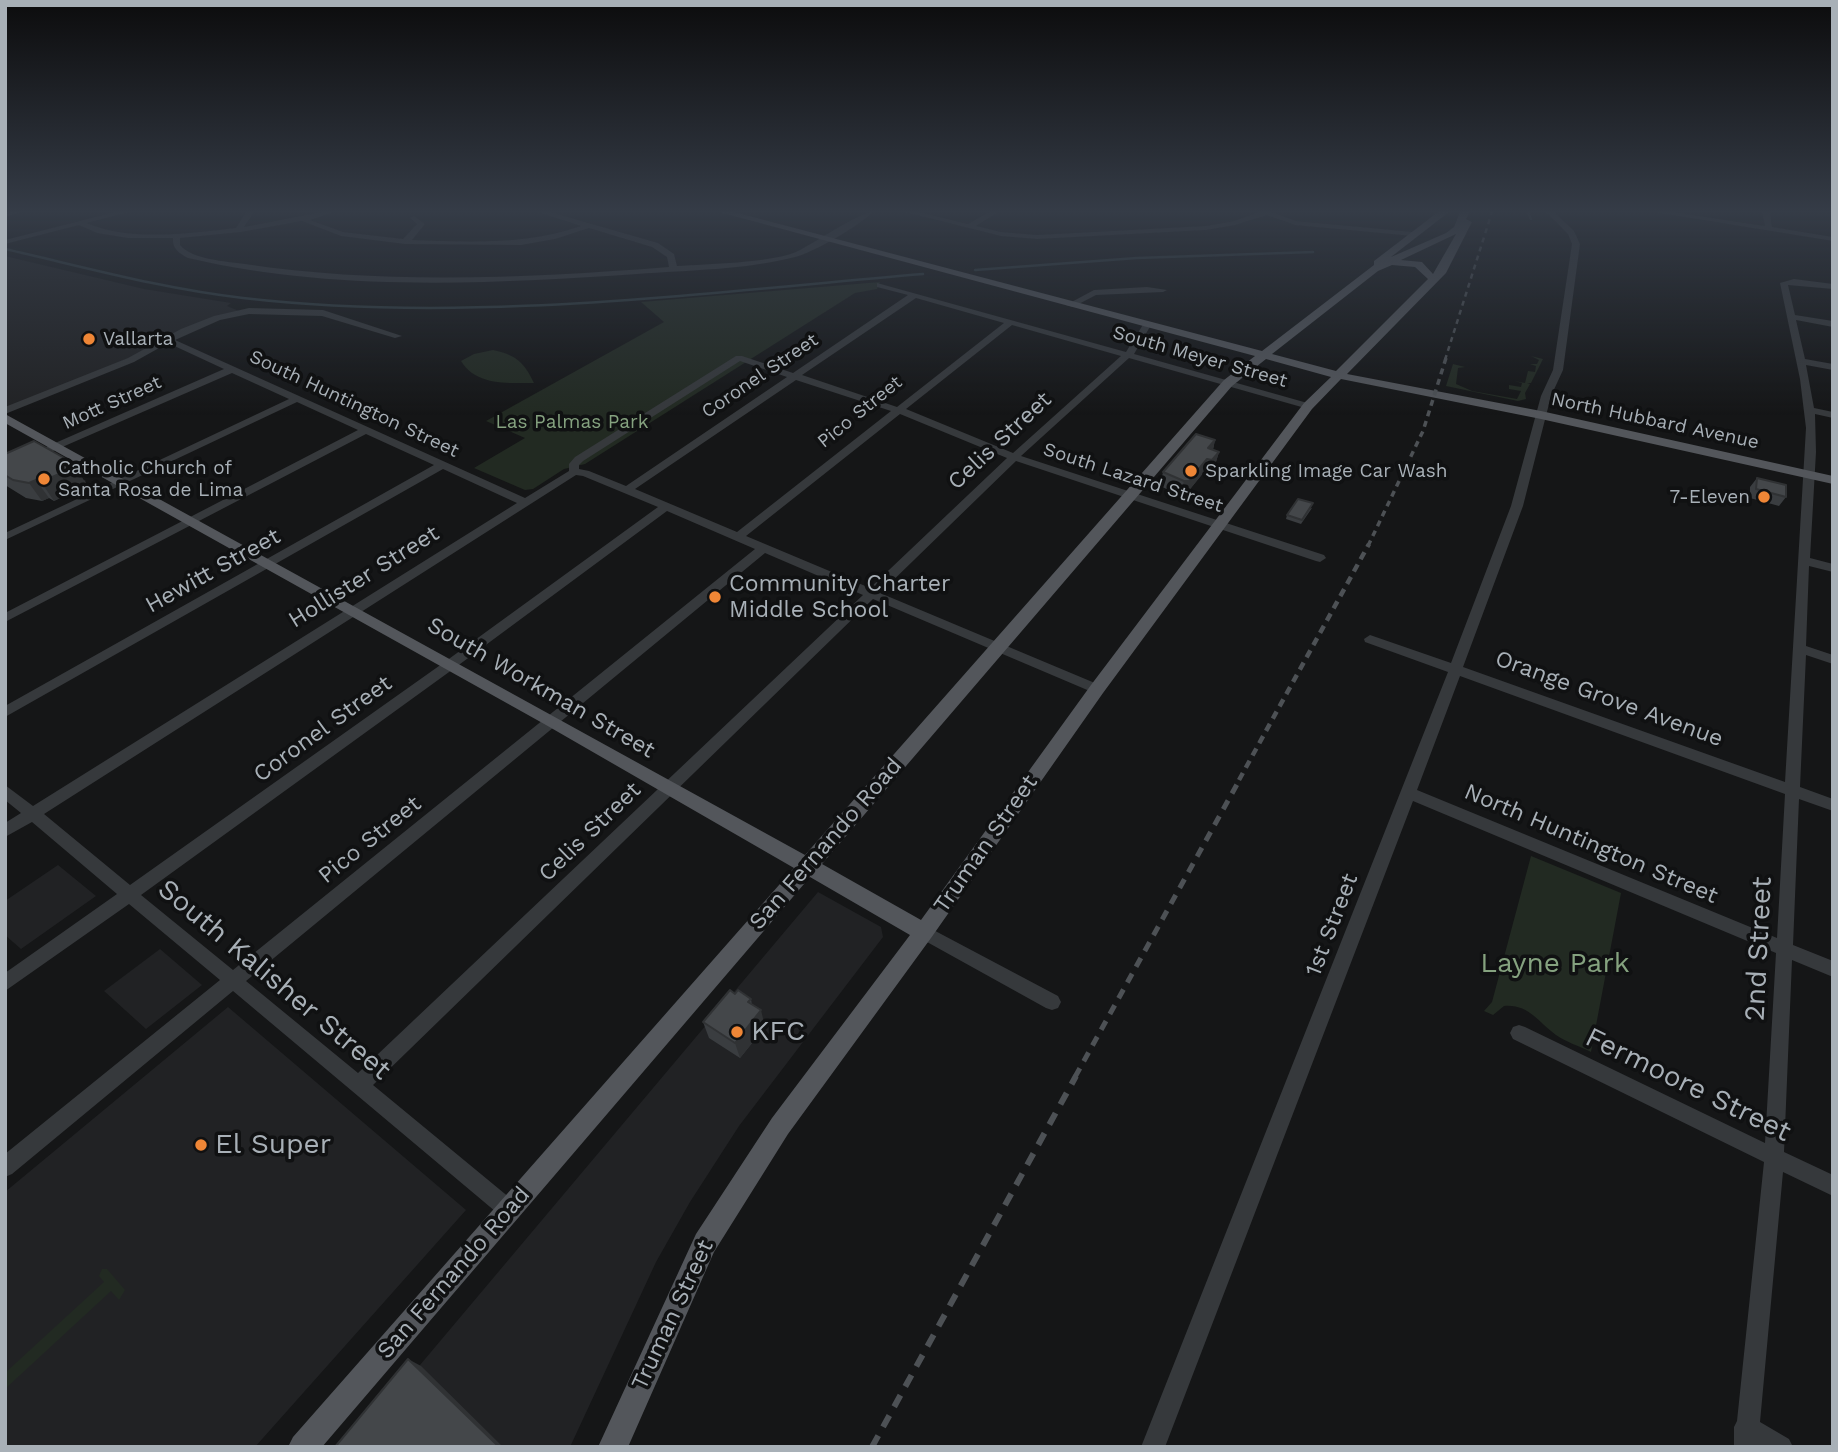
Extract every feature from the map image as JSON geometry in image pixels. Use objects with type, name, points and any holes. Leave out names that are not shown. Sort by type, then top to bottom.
[{"type":"main road","name":"North Hubbard Avenue","points":[[976,280],[1339,373],[1357,380],[1541,415],[1833,480]]},
{"type":"main road","name":"San Fernando Road","points":[[303,1447],[1228,383],[1360,280]]},
{"type":"main road","name":"Truman Street","points":[[613,1447],[705,1243],[806,1088],[924,932],[1097,689],[1308,406],[1428,281]]},
{"type":"main road","name":"South Workman Street","points":[[5,418],[451,664],[924,932]]},
{"type":"street","name":"1st Street","points":[[1153,1447],[1409,793],[1517,506],[1541,415],[1559,370],[1571,280]]},
{"type":"street","name":"2nd Street","points":[[1746,1437],[1774,1158],[1806,561],[1808,475],[1812,453],[1800,361],[1784,285],[1791,281],[1833,287]]},
{"type":"street","name":"South Meyer Street","points":[[880,285],[1308,406]]},
{"type":"street","points":[[1070,305],[1094,293],[1163,290]]},
{"type":"street","name":"Coronel Street","points":[[627,490],[914,295]]},
{"type":"street","points":[[5,411],[131,360],[217,318],[249,311],[270,309],[334,315],[398,336]]},
{"type":"street","points":[[1792,317],[1833,324]]},
{"type":"street","name":"Pico Street","points":[[738,537],[1010,322]]},
{"type":"street","name":"Celis Street","points":[[360,1084],[1014,457],[1132,351],[1147,325]]},
{"type":"street","name":"South Huntington Street","points":[[168,340],[524,502]]},
{"type":"street","name":"South Lazard Street","points":[[739,358],[925,419],[1014,457],[1320,558]]},
{"type":"street","name":"Hollister Street","points":[[5,831],[574,472],[574,464],[579,459],[739,358]]},
{"type":"street","points":[[1800,361],[1833,367]]},
{"type":"street","name":"Mott Street","points":[[5,469],[232,369]]},
{"type":"street","points":[[5,537],[296,398]]},
{"type":"street","points":[[1808,410],[1833,415]]},
{"type":"street","points":[[5,618],[366,430]]},
{"type":"street","name":"Hewitt Street","points":[[5,712],[442,465]]},
{"type":"street","points":[[574,472],[585,473],[627,490],[1097,689]]},
{"type":"street","name":"Coronel Street","points":[[5,983],[131,895],[665,507]]},
{"type":"street","name":"Pico Street","points":[[5,1167],[763,548]]},
{"type":"street","points":[[1806,561],[1833,568]]},
{"type":"street","name":"Orange Grove Avenue","points":[[1370,639],[1833,804]]},
{"type":"street","points":[[1801,649],[1833,660]]},
{"type":"street","name":"South Kalisher Street","points":[[5,791],[509,1210]]},
{"type":"street","name":"North Huntington Street","points":[[1409,793],[1833,970]]},
{"type":"street","name":"South Workman Street","points":[[924,932],[1052,1002]]},
{"type":"street","name":"Fermoore Street","points":[[1519,1033],[1833,1186]]},
{"type":"street","points":[[1746,1437],[1781,1447]]},
{"type":"shaded area","points":[[5,280],[105,280],[231,303],[227,306],[239,311],[5,411]]},
{"type":"shaded area","points":[[58,865],[96,896],[21,949],[5,935],[5,901]]},
{"type":"shaded area","points":[[818,892],[881,927],[883,937],[739,1126],[690,1202],[656,1262],[570,1447],[351,1447]]},
{"type":"shaded area","points":[[160,949],[202,985],[146,1029],[104,991]]},
{"type":"shaded area","points":[[228,1007],[466,1210],[255,1447],[5,1447],[5,1192]]},
{"type":"green space","name":"Las Palmas Park","points":[[880,282],[877,289],[855,293],[585,464],[564,469],[533,489],[525,490],[474,468],[525,438],[486,421],[664,322],[641,302]]},
{"type":"green space","points":[[493,350],[518,360],[534,383],[503,383],[484,379],[467,369],[461,361],[474,354]]},
{"type":"green space","points":[[1531,356],[1543,359],[1531,383],[1527,383],[1530,384],[1525,393],[1526,399],[1518,401],[1446,386],[1453,364],[1465,367],[1458,368],[1456,384],[1472,391],[1517,399],[1521,391],[1509,389],[1509,385],[1521,387],[1522,383],[1514,381],[1525,383],[1528,371],[1535,372],[1536,366],[1530,364],[1537,364],[1539,360]]},
{"type":"green space","name":"Layne Park","points":[[1531,856],[1621,893],[1591,1052],[1560,1037],[1520,1008],[1504,1006],[1493,1015],[1484,1011],[1492,1002]]},
{"type":"green space","points":[[102,1269],[107,1269],[125,1290],[119,1300],[111,1291],[5,1389],[5,1373],[104,1282],[99,1276]]},
{"type":"building","points":[[1196,434],[1215,440],[1208,448],[1219,452],[1212,460],[1207,459],[1189,481],[1163,472]]},
{"type":"building","points":[[34,441],[73,463],[70,464],[75,467],[41,482],[13,480],[5,475],[5,454]]},
{"type":"building","points":[[1757,478],[1786,485],[1786,497],[1756,489]]},
{"type":"building","points":[[1298,499],[1313,503],[1302,520],[1287,515]]},
{"type":"building","points":[[730,990],[735,994],[738,990],[751,999],[748,1002],[761,1010],[735,1043],[703,1022]]},
{"type":"building","points":[[408,1359],[497,1445],[496,1447],[335,1447]]},
{"type":"waterway","points":[[138,280],[243,298],[413,308],[583,303],[859,280]]},
{"type":"railway","points":[[1445,360],[1470,280]]},
{"type":"railway","points":[[1369,545],[1423,431],[1446,358]]},
{"type":"railway","points":[[1239,780],[1369,545]]},
{"type":"railway","points":[[1075,1077],[1240,779]]},
{"type":"railway","points":[[872,1447],[1076,1076]]},
{"type":"place","name":"Vallarta","points":[[89,339]]},
{"type":"place","name":"Sparkling Image Car Wash","points":[[1191,471]]},
{"type":"place","name":"Catholic Church of Santa Rosa de Lima","points":[[44,479]]},
{"type":"place","name":"7-Eleven","points":[[1764,497]]},
{"type":"place","name":"Community Charter Middle School","points":[[715,597]]},
{"type":"place","name":"KFC","points":[[737,1032]]},
{"type":"place","name":"El Super","points":[[201,1145]]}]
